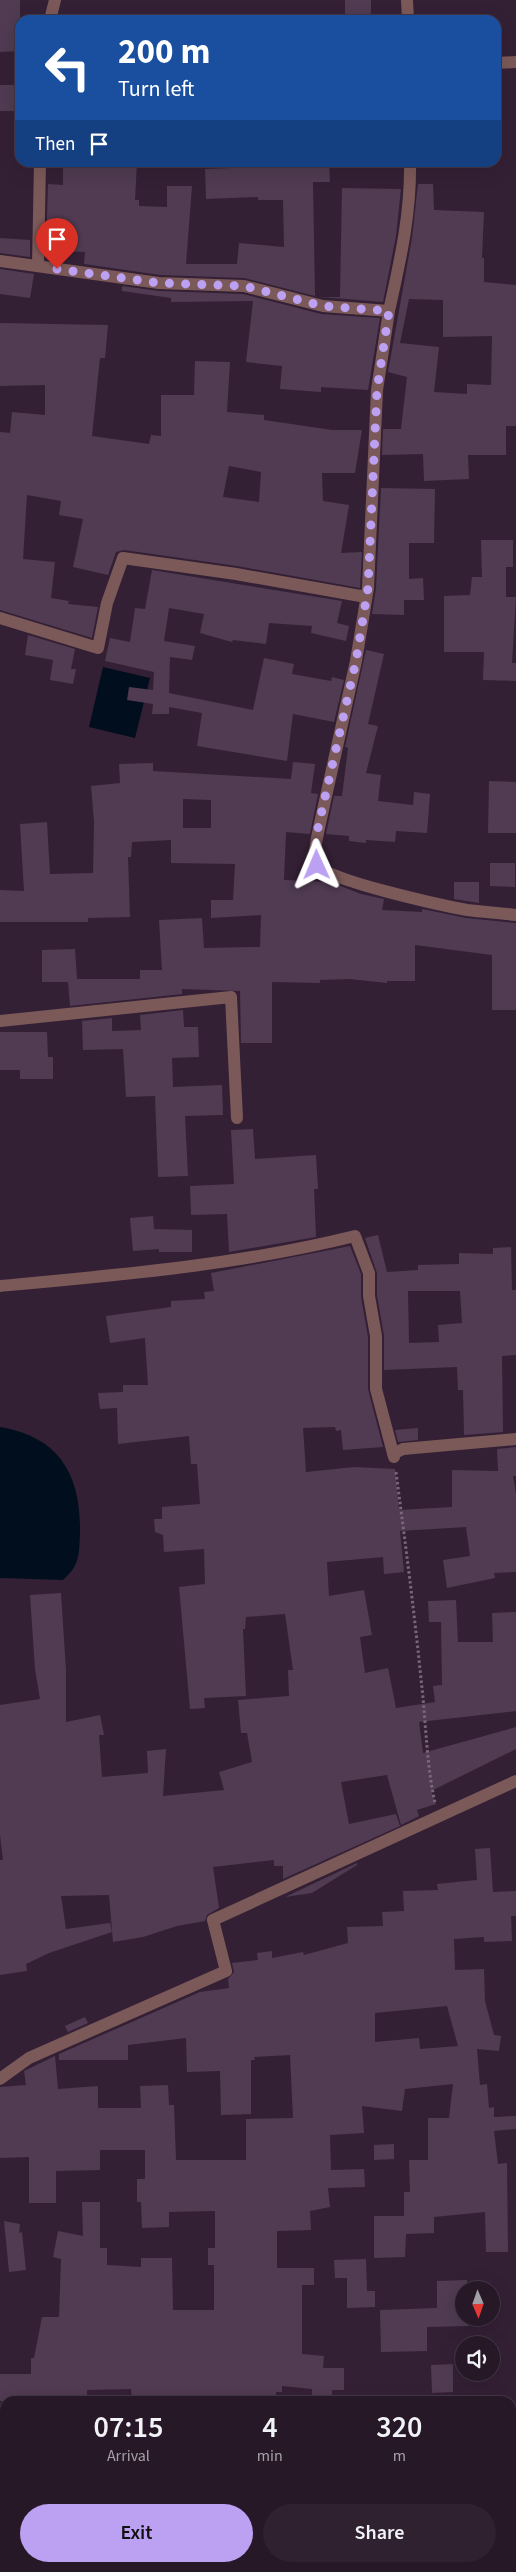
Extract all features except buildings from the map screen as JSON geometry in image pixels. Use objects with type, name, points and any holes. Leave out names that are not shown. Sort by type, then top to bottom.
[{"type":"street","points":[[51,15],[55,0]]},
{"type":"street","points":[[406,0],[408,15]]},
{"type":"street","points":[[501,63],[516,62]]},
{"type":"street","points":[[38,266],[40,167]]},
{"type":"street","points":[[410,167],[411,184],[406,239],[389,311],[377,390],[366,597],[356,661],[318,828],[315,851],[317,865],[324,872],[338,878],[466,910],[516,914]]},
{"type":"street","points":[[0,261],[159,283],[244,286],[323,306],[389,311]]},
{"type":"street","points":[[0,618],[98,648],[107,603],[123,558],[236,574],[366,597]]},
{"type":"street","points":[[0,1021],[231,997],[237,1118]]},
{"type":"street","points":[[0,1286],[182,1269],[226,1260],[270,1256],[355,1236],[369,1273],[369,1296],[376,1336],[376,1389],[393,1455],[403,1449],[516,1439]]},
{"type":"street","points":[[0,2079],[29,2058],[226,1971],[212,1920],[516,1781]]},
{"type":"path","points":[[393,1455],[412,1586],[428,1739],[427,1767],[438,1818]]},
{"type":"water","points":[[103,667],[150,678],[135,738],[89,727]]},
{"type":"water","points":[[0,1427],[21,1432],[38,1440],[52,1450],[63,1462],[71,1477],[79,1512],[79,1548],[76,1564],[69,1575],[63,1580],[0,1578]]},
{"type":"route","points":[[57,269],[159,283],[244,286],[323,306],[389,311],[377,390],[368,588],[356,661],[318,828],[315,851],[317,865]]}]
